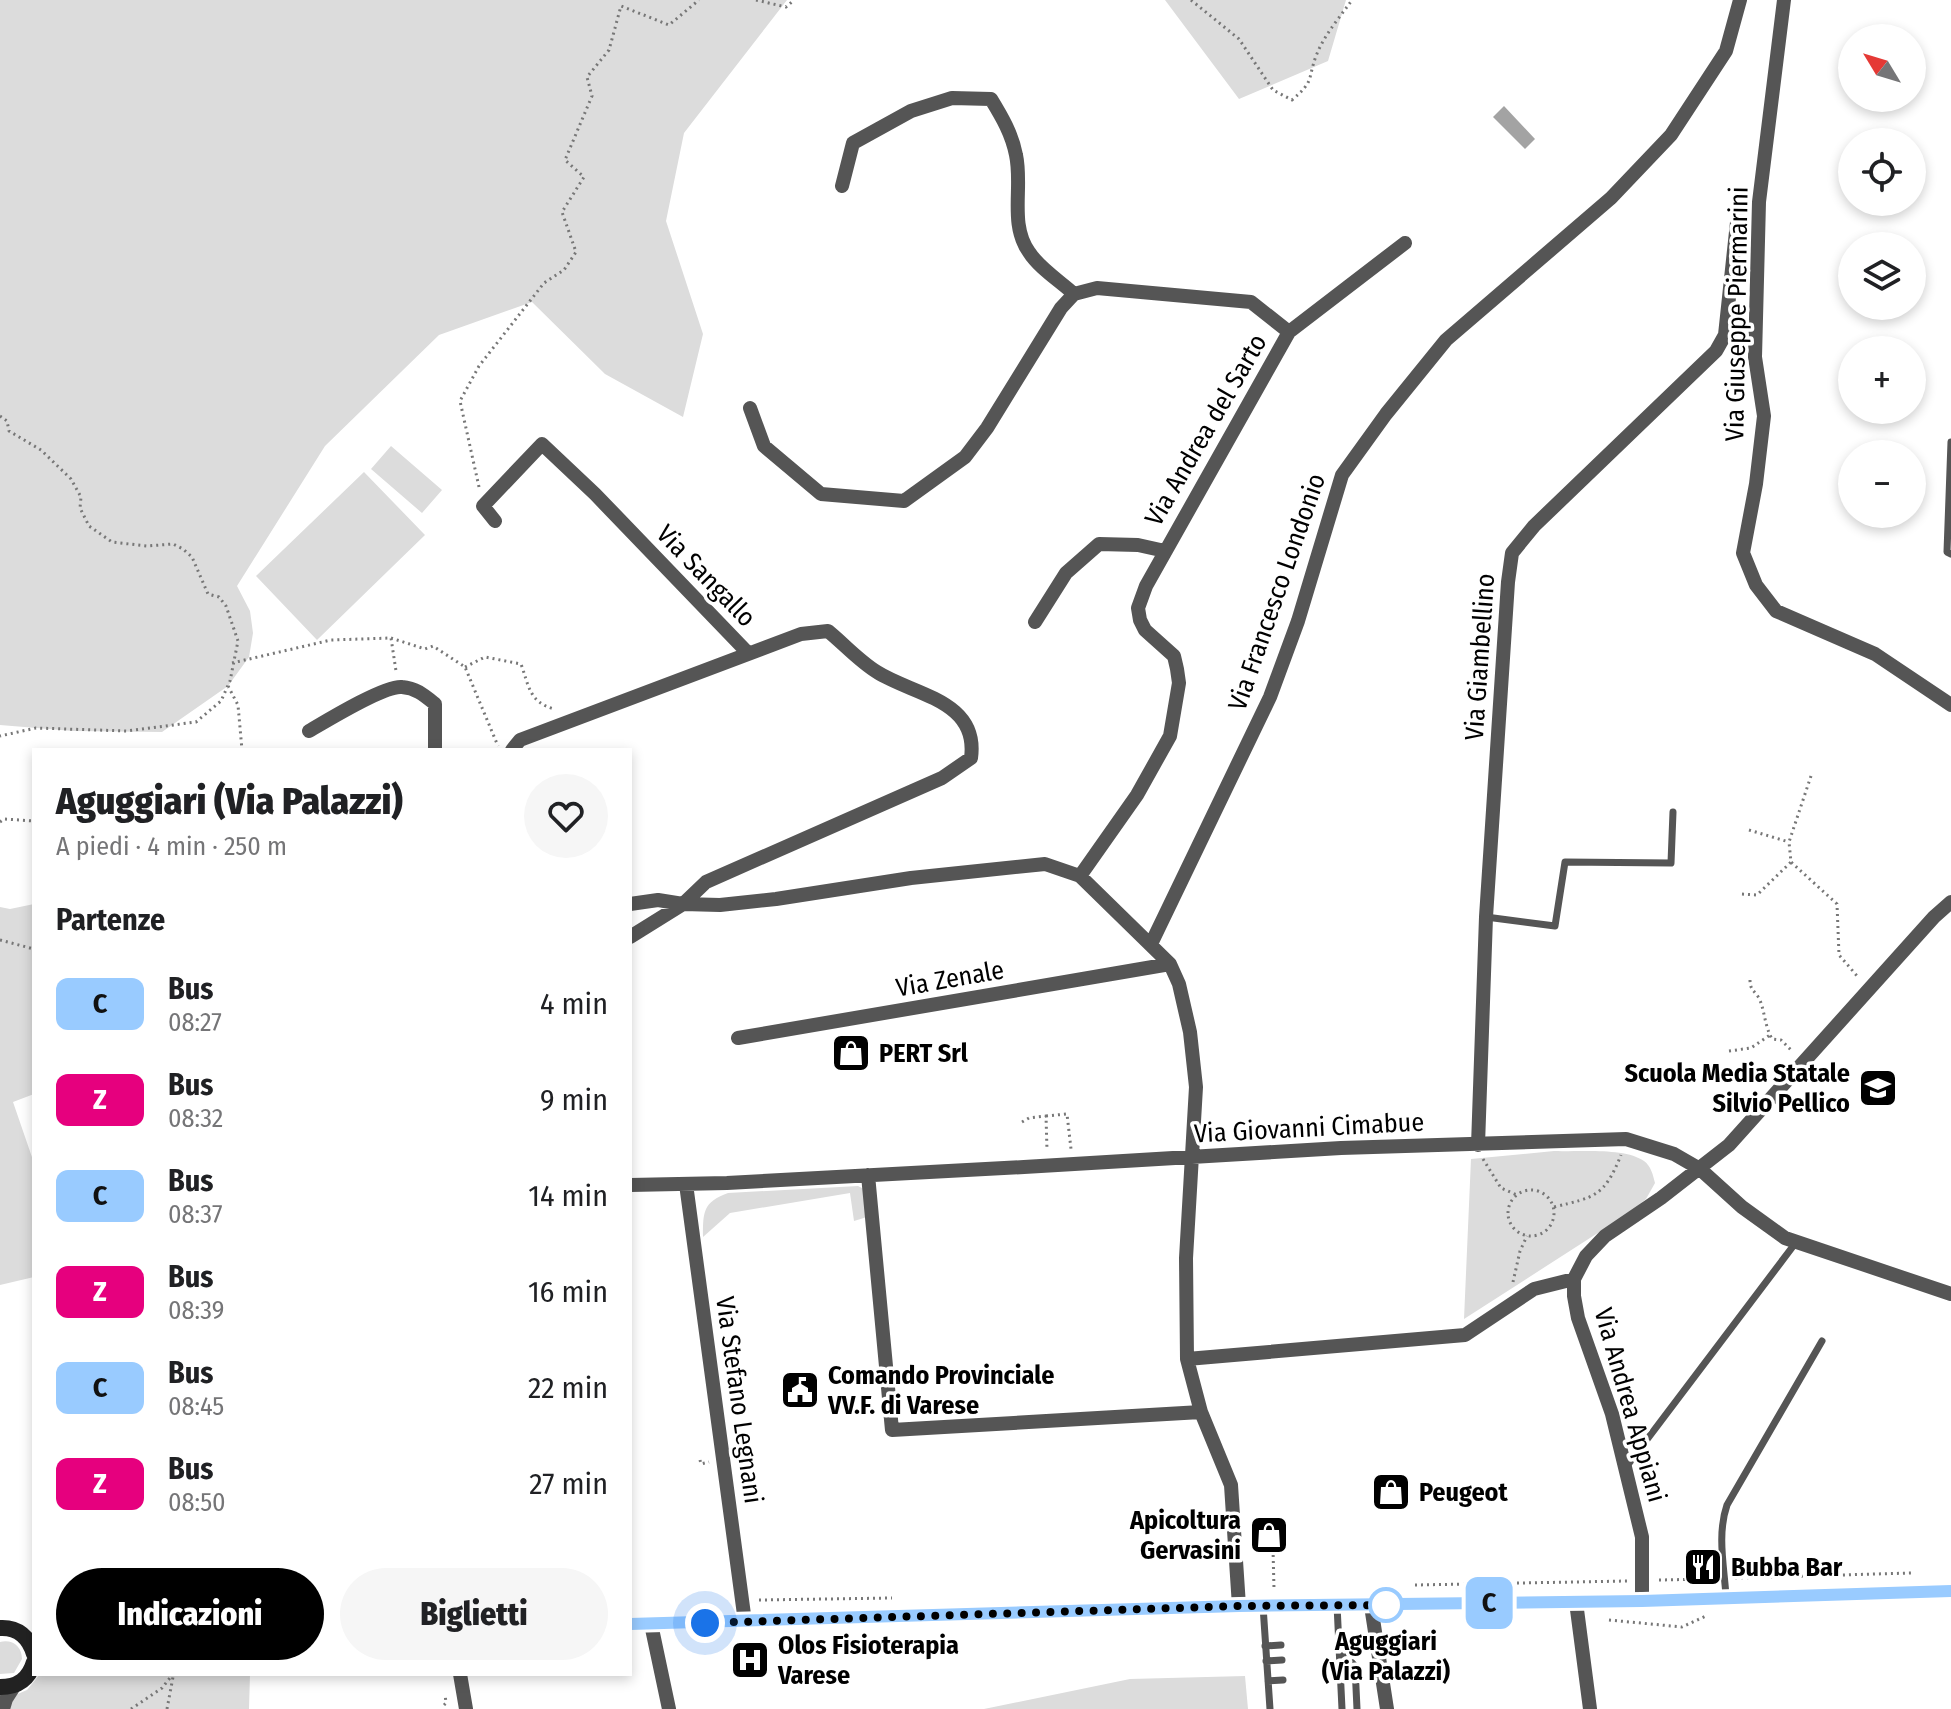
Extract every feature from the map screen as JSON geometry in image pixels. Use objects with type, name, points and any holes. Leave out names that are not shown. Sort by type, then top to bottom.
[{"type":"main road","points":[[632,1624],[1239,1606],[1642,1601],[1951,1591]]},
{"type":"main road","points":[[0,1628],[30,1635]]},
{"type":"main road","points":[[8,1686],[29,1675],[32,1667]]},
{"type":"street","name":"Via Francesco Londonio","points":[[1151,944],[1270,697],[1298,621],[1342,475],[1446,340],[1611,198],[1671,135],[1726,51],[1740,0]]},
{"type":"street","name":"Via Giuseppe Piermarini","points":[[1784,0],[1759,202],[1755,357],[1764,416],[1743,553],[1756,585],[1776,611],[1875,654],[1951,705]]},
{"type":"street","points":[[750,408],[764,446],[821,494],[904,501],[965,457],[987,428],[1061,308],[1074,294],[1028,252],[1017,221],[1017,157],[1008,128],[991,99],[952,98],[911,111],[853,143],[842,186]]},
{"type":"street","name":"Via Giambellino","points":[[1478,1145],[1486,917],[1512,553],[1534,526],[1716,351],[1725,335],[1738,213]]},
{"type":"street","name":"Via Andrea del Sarto","points":[[1080,876],[1137,795],[1170,736],[1179,683],[1177,669],[1174,656],[1145,630],[1138,608],[1146,586],[1289,332],[1405,243]]},
{"type":"street","name":"Via Andrea del Sarto","points":[[1074,294],[1097,288],[1251,302],[1289,332]]},
{"type":"street","name":"Via Sangallo","points":[[483,506],[542,444],[595,494],[748,653],[801,634],[828,631],[877,672],[922,691],[950,708],[968,727],[973,743],[971,758],[942,778],[706,882],[683,904]]},
{"type":"street","points":[[483,506],[495,521]]},
{"type":"street","name":"Via Andrea del Sarto","points":[[1035,622],[1066,573],[1099,544],[1138,545],[1165,551]]},
{"type":"street","points":[[514,748],[520,740],[748,653]]},
{"type":"street","points":[[309,731],[343,711],[398,686],[419,691],[435,704],[435,748]]},
{"type":"street","points":[[632,904],[658,900],[720,905],[911,878],[1045,864],[1080,876],[1170,964],[1179,984],[1187,1019],[1196,1087],[1186,1258],[1187,1359],[1201,1412],[1231,1485],[1239,1606]]},
{"type":"street","name":"Via Andrea Appiani","points":[[1642,1601],[1642,1537],[1612,1414],[1578,1318],[1574,1279],[1586,1256],[1605,1236],[1729,1145],[1934,917],[1951,902]]},
{"type":"street","points":[[632,936],[683,904]]},
{"type":"street","name":"Via Zenale","points":[[738,1038],[1170,964]]},
{"type":"street","name":"Via Giovanni Cimabue","points":[[632,1185],[1341,1148],[1626,1139],[1674,1154],[1700,1169],[1742,1207],[1785,1238],[1951,1294]]},
{"type":"street","points":[[868,1175],[892,1430],[1201,1412]]},
{"type":"street","name":"Via Stefano Legnani","points":[[686,1184],[745,1622]]},
{"type":"street","points":[[1187,1359],[1465,1335],[1534,1289],[1574,1279]]},
{"type":"street","points":[[1576,1602],[1590,1709]]},
{"type":"street","points":[[1371,1606],[1387,1709]]},
{"type":"street","points":[[651,1624],[669,1709]]},
{"type":"street","points":[[460,1676],[466,1709]]},
{"type":"street","points":[[3,1709],[8,1686]]},
{"type":"lane","points":[[1951,442],[1947,552],[1951,554]]},
{"type":"lane","points":[[1486,917],[1555,926],[1565,862],[1671,863],[1673,812]]},
{"type":"lane","points":[[1626,1468],[1797,1241]]},
{"type":"lane","points":[[1726,1598],[1722,1535],[1727,1505],[1822,1341]]},
{"type":"lane","points":[[1337,1605],[1335,1657],[1342,1709]]},
{"type":"lane","points":[[1263,1606],[1270,1709]]},
{"type":"lane","points":[[1336,1644],[1355,1666],[1357,1709]]},
{"type":"lane","points":[[1265,1646],[1281,1645]]},
{"type":"lane","points":[[1266,1661],[1282,1660]]},
{"type":"lane","points":[[1268,1681],[1283,1680]]},
{"type":"path","points":[[483,506],[460,401],[479,366],[544,283],[564,270],[576,252],[562,212],[584,177],[565,160],[592,96],[587,77],[609,50],[621,6],[669,25],[699,0]]},
{"type":"path","points":[[756,0],[786,7],[794,0]]},
{"type":"path","points":[[1191,0],[1239,39],[1273,90],[1292,100],[1310,84],[1316,56],[1352,0]]},
{"type":"path","points":[[0,416],[7,421],[9,431],[41,450],[71,479],[81,497],[80,508],[93,529],[112,542],[147,546],[173,544],[192,557],[208,594],[219,597],[226,606],[238,641],[228,686],[221,701],[196,722],[127,731],[36,728],[0,736]]},
{"type":"path","points":[[232,663],[331,640],[391,638],[425,649],[433,646],[465,667],[499,748]]},
{"type":"path","points":[[391,638],[398,686]]},
{"type":"path","points":[[465,667],[485,657],[521,664],[529,689],[540,705],[560,710],[571,720]]},
{"type":"path","points":[[228,686],[238,705],[242,748]]},
{"type":"path","points":[[1811,776],[1789,842],[1791,862],[1837,904],[1839,955],[1858,977]]},
{"type":"path","points":[[0,822],[4,819],[32,821]]},
{"type":"path","points":[[1749,830],[1789,842]]},
{"type":"path","points":[[1742,894],[1757,895],[1791,862]]},
{"type":"path","points":[[0,940],[32,948]]},
{"type":"path","points":[[1750,980],[1750,987],[1760,999],[1764,1025],[1772,1039],[1781,1040],[1793,1052]]},
{"type":"path","points":[[1729,1051],[1751,1048],[1770,1035]]},
{"type":"path","points":[[1022,1122],[1029,1118],[1067,1114],[1071,1149]]},
{"type":"path","points":[[1046,1116],[1047,1154]]},
{"type":"path","points":[[1554,1207],[1590,1198],[1603,1190],[1613,1175],[1626,1139]]},
{"type":"path","points":[[1478,1145],[1487,1170],[1501,1188],[1517,1195]]},
{"type":"path","points":[[1531,1190],[1539,1191],[1554,1207],[1552,1223],[1542,1234],[1520,1234],[1510,1223],[1509,1208],[1517,1195],[1531,1190]]},
{"type":"path","points":[[1515,1301],[1513,1274],[1527,1236]]},
{"type":"path","points":[[1273,1549],[1274,1589]]},
{"type":"path","points":[[757,1659],[766,1656]]},
{"type":"path","points":[[131,1709],[162,1688],[172,1676]]},
{"type":"path","points":[[167,1709],[174,1676]]},
{"type":"shaded area","points":[[0,0],[787,0],[684,133],[666,221],[703,334],[683,417],[605,374],[532,302],[439,335],[325,446],[237,586],[250,611],[253,633],[249,657],[228,686],[162,732],[73,731],[0,725]]},
{"type":"shaded area","points":[[1165,0],[1346,0],[1328,61],[1239,99]]},
{"type":"shaded area","points":[[1504,106],[1535,139],[1525,149],[1493,117]]},
{"type":"shaded area","points":[[391,446],[442,490],[422,513],[371,469]]},
{"type":"shaded area","points":[[364,472],[425,535],[317,640],[256,576]]},
{"type":"shaded area","points":[[32,904],[32,1095],[13,1102],[32,1157],[32,1277],[0,1285],[0,907],[10,909]]},
{"type":"shaded area","points":[[1554,1151],[1613,1152],[1636,1157],[1648,1165],[1655,1183],[1646,1199],[1632,1211],[1464,1319],[1471,1159]]},
{"type":"shaded area","points":[[858,1186],[864,1189],[867,1217],[854,1221],[850,1193],[730,1213],[703,1237],[706,1209],[714,1200],[728,1193]]},
{"type":"shaded area","points":[[0,1642],[13,1643],[20,1651],[22,1659],[14,1673],[0,1674]]},
{"type":"shaded area","points":[[38,1676],[250,1676],[249,1709],[3,1709],[6,1699],[27,1690]]},
{"type":"shaded area","points":[[1245,1676],[1248,1709],[984,1709],[1130,1679]]},
{"type":"bus line","name":"C","points":[[632,1624],[1239,1606],[1642,1601],[1951,1591]]},
{"type":"place","name":"PERT Srl","points":[[851,1053]]},
{"type":"place","name":"Scuola Media Statale Silvio Pellico","points":[[1878,1088]]},
{"type":"place","name":"Comando Provinciale VV.F. di Varese","points":[[800,1390]]},
{"type":"place","name":"Peugeot","points":[[1391,1492]]},
{"type":"place","name":"Apicoltura Gervasini","points":[[1269,1535]]},
{"type":"place","name":"Bubba Bar","points":[[1703,1567]]},
{"type":"place","name":"Aguggiari (Via Palazzi)","points":[[1386,1605]]},
{"type":"place","name":"Olos Fisioterapia Varese","points":[[750,1660]]},
{"type":"route","points":[[705,1623],[1239,1606],[1386,1605]]}]
